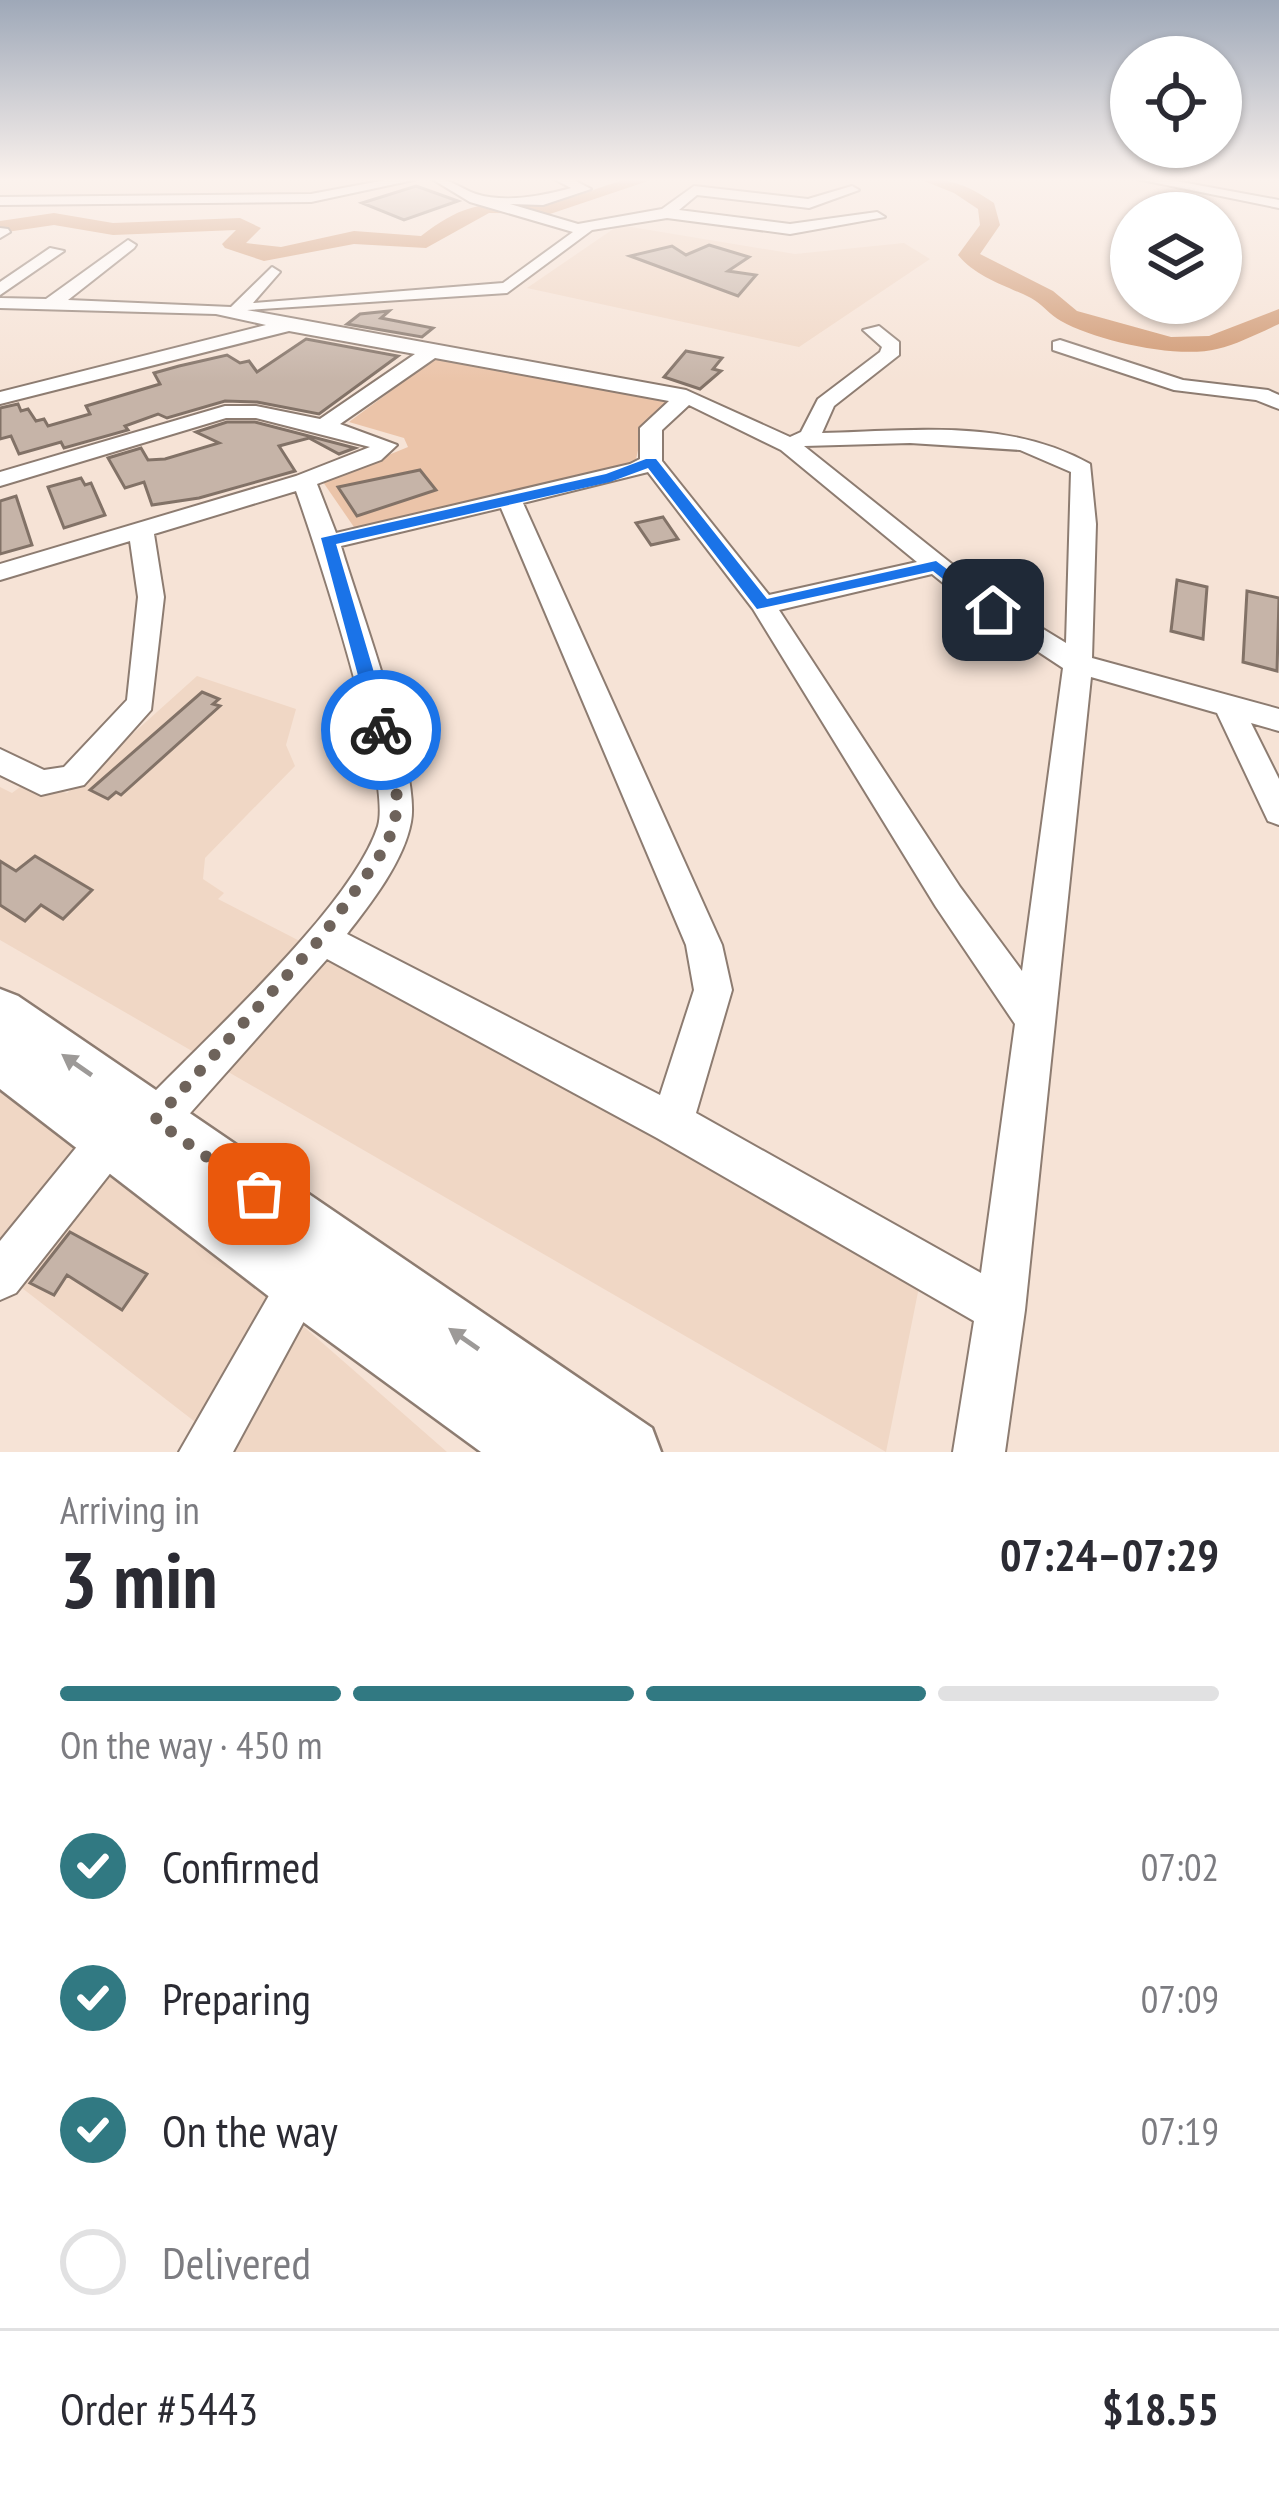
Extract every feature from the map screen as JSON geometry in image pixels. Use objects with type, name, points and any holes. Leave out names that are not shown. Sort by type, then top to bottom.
[{"type":"main road","points":[[0,1012],[133,1129],[550,1438],[628,1452]]},
{"type":"main road","points":[[0,1058],[133,1129]]},
{"type":"street","points":[[52,303],[124,247]]},
{"type":"street","points":[[0,303],[216,309],[507,288],[566,247]]},
{"type":"street","points":[[0,290],[56,251]]},
{"type":"street","points":[[239,308],[272,272]]},
{"type":"street","points":[[0,318],[26,303]]},
{"type":"street","points":[[0,398],[301,327],[348,303]]},
{"type":"street","points":[[216,309],[686,396],[726,411],[797,442],[936,566],[993,610],[1078,664],[1279,720]]},
{"type":"street","points":[[797,442],[825,403],[889,355],[892,346],[872,330]]},
{"type":"street","points":[[1060,346],[1181,386],[1244,391],[1279,404]]},
{"type":"street","points":[[323,426],[433,350]]},
{"type":"street","points":[[1244,391],[1277,370]]},
{"type":"street","points":[[686,396],[651,428],[651,462],[763,605],[948,897],[1034,1019]]},
{"type":"street","points":[[0,479],[225,412],[256,412],[386,445],[373,455],[304,481],[0,572]]},
{"type":"street","points":[[797,442],[948,438],[1011,442],[1055,453],[1082,469],[1088,554],[1078,664],[1001,1310],[979,1452]]},
{"type":"street","points":[[327,542],[610,477],[651,462]]},
{"type":"street","points":[[0,1277],[133,1129],[321,938],[378,859],[395,826],[397,786],[327,542],[304,481]]},
{"type":"street","points":[[510,501],[704,945],[712,990],[672,1123]]},
{"type":"street","points":[[0,761],[41,783],[74,777],[141,703],[151,597],[141,529]]},
{"type":"street","points":[[763,605],[936,566]]},
{"type":"street","points":[[1229,708],[1279,812]]},
{"type":"street","points":[[321,938],[672,1123],[1001,1310]]},
{"type":"street","points":[[205,1452],[314,1263]]},
{"type":"shaded area","points":[[587,247],[751,247],[795,254],[910,247],[930,259],[799,347],[527,288]]},
{"type":"shaded area","points":[[438,356],[672,400],[644,423],[635,464],[356,530],[323,482],[408,447],[404,438],[349,422]]},
{"type":"shaded area","points":[[197,676],[296,709],[286,745],[295,766],[205,858],[203,879],[224,893],[218,899],[924,1262],[886,1452],[0,940],[0,787],[12,793],[27,782],[67,793]]},
{"type":"shaded area","points":[[0,1075],[109,1156],[447,1452],[234,1452],[0,1271]]},
{"type":"building","points":[[669,247],[686,255],[715,247],[749,257],[728,271],[756,275],[738,296],[630,256]]},
{"type":"building","points":[[389,311],[381,318],[433,328],[422,337],[347,324],[360,314]]},
{"type":"building","points":[[306,339],[398,356],[319,414],[225,401],[167,418],[158,414],[125,426],[128,430],[64,448],[61,442],[19,454],[11,436],[0,439],[0,408],[18,404],[21,411],[28,409],[36,421],[44,419],[48,426],[90,414],[86,406],[160,384],[154,373],[227,355],[240,363],[249,361],[257,372]]},
{"type":"building","points":[[686,351],[722,358],[713,369],[721,371],[700,389],[664,377]]},
{"type":"building","points":[[227,422],[255,422],[355,448],[339,454],[309,438],[279,446],[295,471],[199,498],[152,505],[144,482],[125,488],[108,458],[141,448],[148,460],[165,459],[219,443],[196,432]]},
{"type":"building","points":[[420,470],[436,490],[357,516],[338,487]]},
{"type":"building","points":[[81,478],[85,485],[91,483],[105,515],[64,528],[48,487]]},
{"type":"building","points":[[16,496],[32,545],[0,554],[0,501]]},
{"type":"building","points":[[663,517],[678,539],[651,545],[636,523]]},
{"type":"building","points":[[1177,580],[1207,587],[1203,639],[1171,631]]},
{"type":"building","points":[[1247,591],[1279,598],[1277,671],[1243,662]]},
{"type":"building","points":[[202,692],[219,699],[213,704],[220,706],[121,795],[116,792],[108,799],[90,790]]},
{"type":"building","points":[[35,856],[92,890],[63,919],[41,905],[25,921],[0,905],[0,861],[16,871]]},
{"type":"building","points":[[70,1232],[147,1274],[122,1310],[67,1275],[54,1295],[30,1283]]},
{"type":"waterway","points":[[237,247],[264,254],[311,247]]},
{"type":"waterway","points":[[975,247],[969,255],[982,267],[1045,296],[1069,316],[1121,334],[1171,344],[1212,343],[1279,316]]},
{"type":"way so far","points":[[259,1194],[155,1120],[321,938],[378,859],[395,826],[397,786],[381,730]]},
{"type":"route","points":[[381,730],[327,542],[610,477],[651,462],[763,605],[936,566],[993,610]]}]
